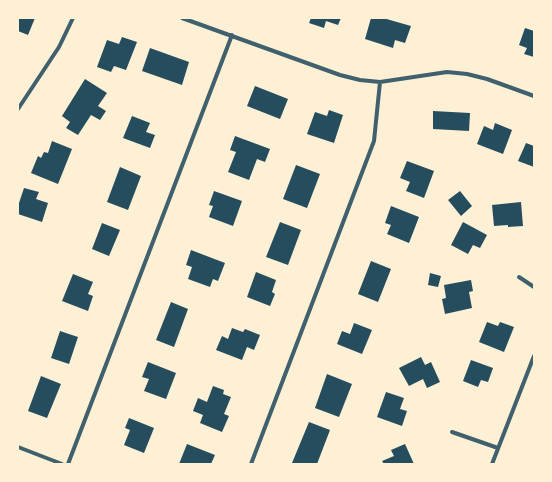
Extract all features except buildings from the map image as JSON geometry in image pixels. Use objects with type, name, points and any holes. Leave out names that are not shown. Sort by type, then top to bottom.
[{"type":"street","points":[[18,109],[59,47],[73,18]]},
{"type":"street","points":[[182,18],[340,75],[360,80],[380,82],[447,72],[467,74],[487,79],[534,96]]},
{"type":"street","points":[[68,464],[232,35]]},
{"type":"street","points":[[251,464],[374,141],[380,82]]},
{"type":"street","points":[[519,277],[534,287]]},
{"type":"street","points":[[492,464],[534,356]]},
{"type":"street","points":[[452,432],[498,448]]},
{"type":"street","points":[[18,447],[62,464]]}]
